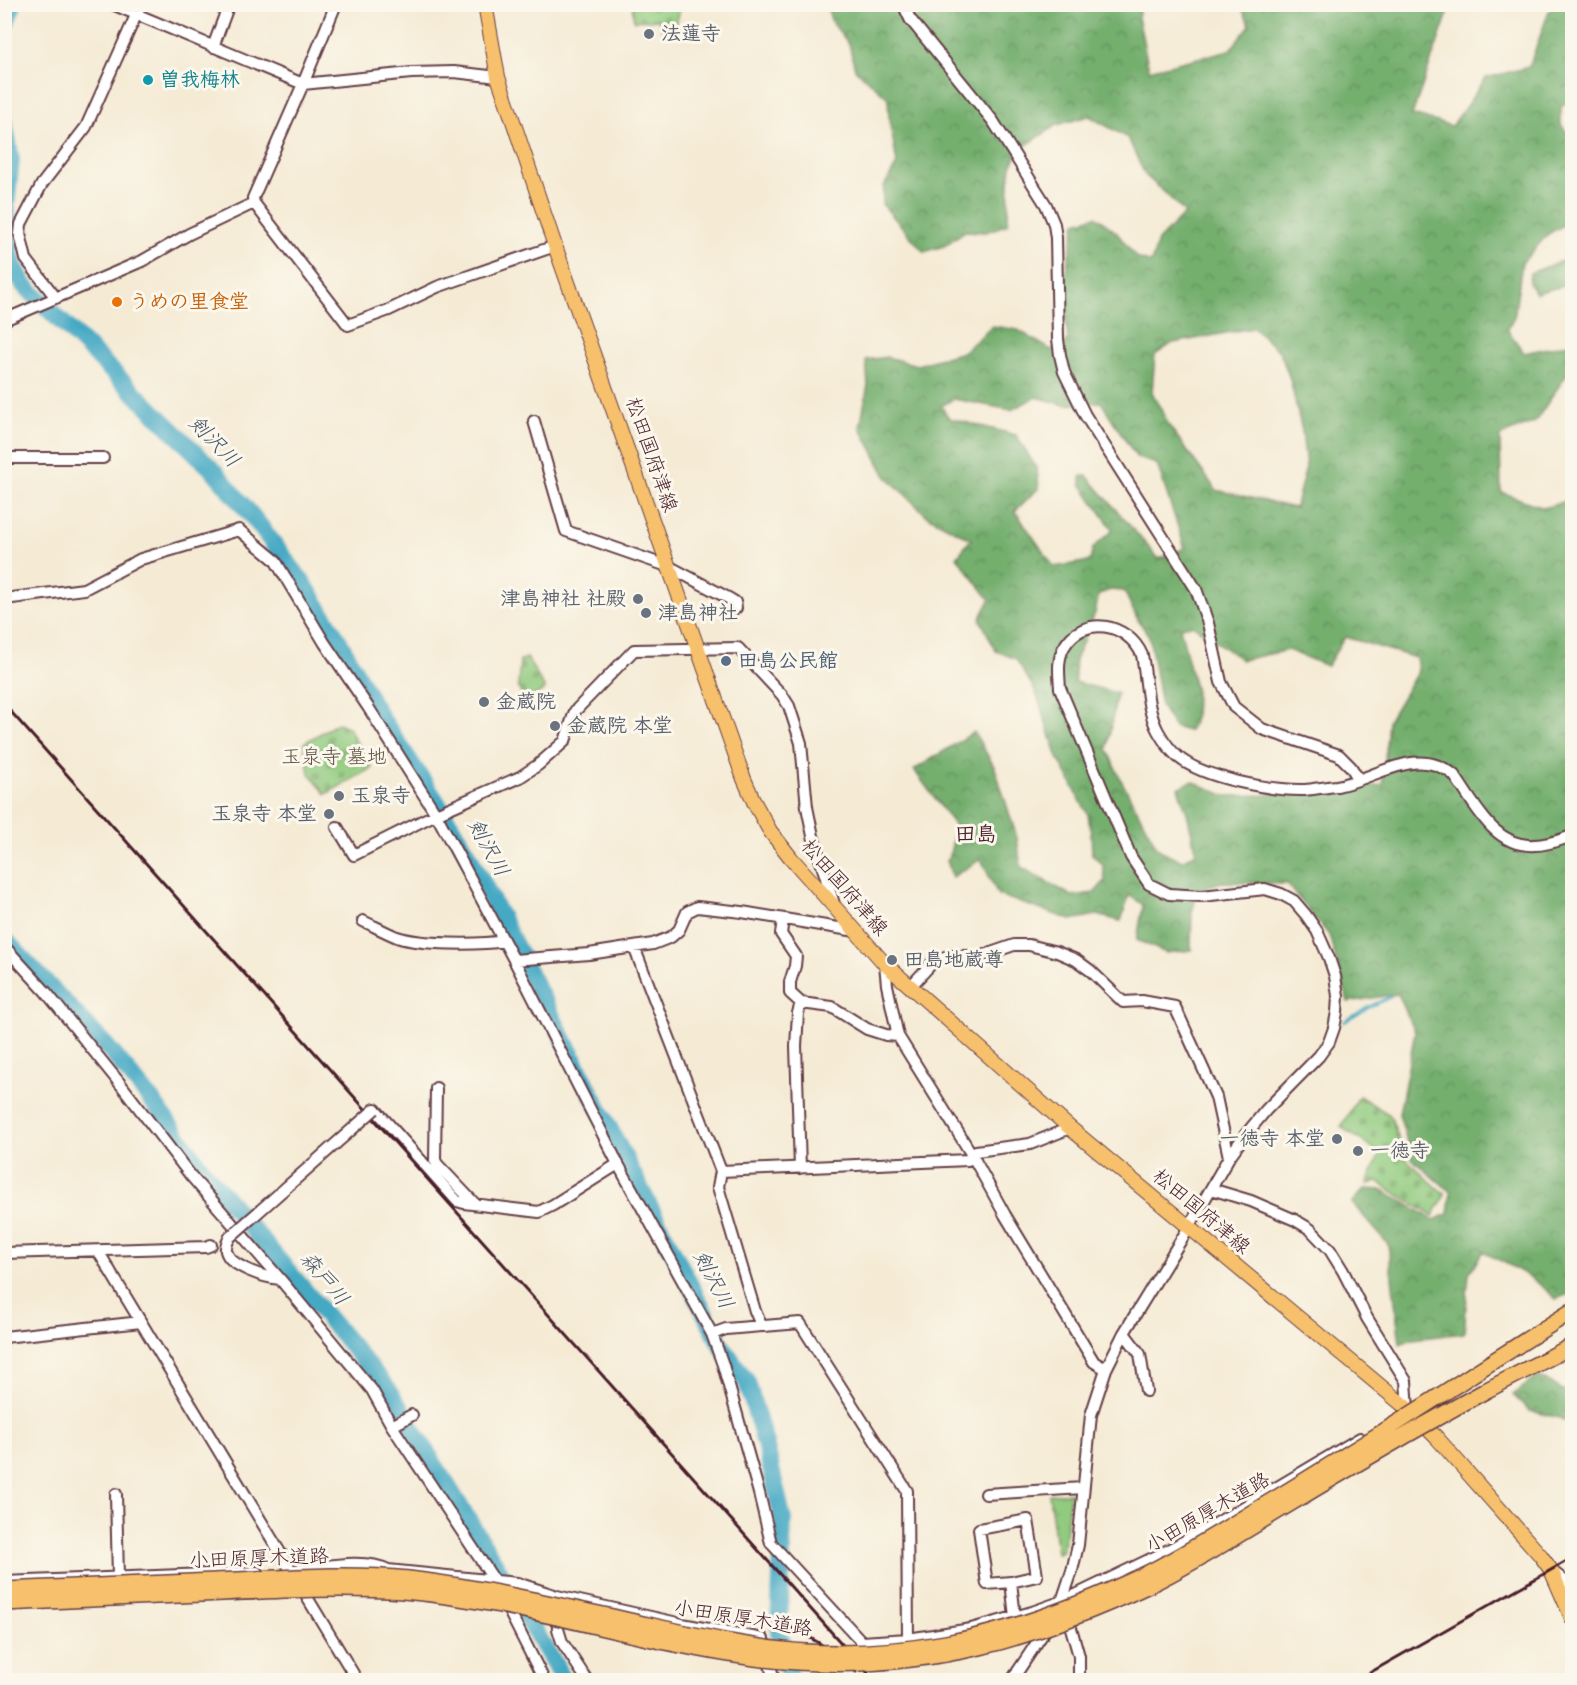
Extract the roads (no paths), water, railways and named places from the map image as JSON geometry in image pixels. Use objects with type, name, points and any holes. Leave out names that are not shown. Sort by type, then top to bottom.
[{"type":"highway","name":"小田原厚木道路","points":[[4,1590],[286,1577],[403,1579],[533,1599],[700,1637],[759,1647],[809,1652],[861,1652],[943,1644],[1029,1622],[1086,1601],[1146,1574],[1400,1423],[1572,1311]]},
{"type":"highway","name":"小田原厚木道路","points":[[4,1603],[288,1590],[401,1591],[526,1610],[698,1648],[757,1658],[810,1663],[862,1663],[923,1657],[982,1646],[1030,1633],[1089,1611],[1152,1583],[1214,1549],[1408,1433],[1487,1389],[1572,1346]]},
{"type":"main road","name":"松田国府津線","points":[[485,4],[498,77],[555,246],[740,768],[754,804],[770,831],[836,910],[885,964],[910,987],[1070,1128],[1408,1409],[1522,1533],[1551,1570],[1572,1618]]},
{"type":"street","points":[[112,4],[139,9],[213,47],[303,84],[411,73],[454,72],[498,77]]},
{"type":"street","points":[[213,47],[230,4]]},
{"type":"street","points":[[336,4],[254,202],[348,326],[389,310],[436,287],[555,246]]},
{"type":"street","points":[[903,4],[910,19],[993,121],[1046,205],[1056,238],[1058,339],[1064,372],[1085,414],[1196,589],[1208,623],[1221,682],[1234,707],[1262,729],[1339,755],[1351,767],[1359,780]]},
{"type":"street","points":[[53,299],[26,258],[20,234],[21,224],[42,184],[86,127],[139,9]]},
{"type":"street","points":[[4,320],[142,261],[189,234],[254,202]]},
{"type":"street","points":[[534,421],[566,531],[670,567],[730,599],[735,603],[736,608]]},
{"type":"street","points":[[4,458],[103,458]]},
{"type":"street","points":[[4,599],[84,589],[141,559],[239,530],[275,560],[324,642],[368,706],[436,814],[514,960],[618,1164],[713,1334],[771,1543],[862,1642],[908,1639],[971,1629],[1063,1600],[1161,1554],[1408,1409],[1406,1381],[1367,1318],[1330,1250],[1310,1229],[1295,1220],[1251,1201],[1210,1189]]},
{"type":"street","points":[[1012,1680],[1042,1637],[1063,1600],[1078,1545],[1091,1415],[1106,1369],[1124,1333],[1229,1157],[1266,1110],[1319,1056],[1329,1042],[1334,1028],[1338,996],[1335,976],[1317,931],[1294,901],[1265,889],[1202,896],[1169,894],[1149,884],[1131,857],[1060,688],[1059,664],[1063,648],[1076,634],[1091,627],[1110,627],[1127,635],[1142,655],[1153,720],[1157,729],[1179,758],[1203,772],[1234,781],[1306,790],[1359,780],[1397,765],[1417,762],[1436,764],[1445,767],[1454,775],[1492,829],[1503,838],[1521,845],[1533,846],[1572,837]]},
{"type":"street","points":[[337,827],[354,855],[436,814],[520,777],[538,765],[565,741],[575,711],[634,650],[738,648],[782,695],[789,706],[801,744],[807,807],[813,836],[836,910]]},
{"type":"street","points":[[514,960],[589,954],[653,944],[671,937],[679,930],[687,912],[697,907],[856,931]]},
{"type":"street","points":[[783,919],[781,934],[796,956],[790,993],[801,1003],[832,1007],[867,1029],[898,1036]]},
{"type":"street","points":[[363,921],[399,937],[431,943],[504,941]]},
{"type":"street","points":[[910,987],[934,962],[948,956],[982,956],[1014,945],[1029,945],[1057,952],[1076,960],[1123,1002],[1142,1002],[1175,1007],[1216,1097],[1229,1157]]},
{"type":"street","points":[[4,946],[46,992],[191,1176],[372,1390],[392,1426],[494,1580],[544,1680]]},
{"type":"street","points":[[634,947],[721,1171],[718,1186],[761,1325]]},
{"type":"street","points":[[885,964],[886,985],[898,1036],[972,1155],[1005,1215],[1094,1362],[1106,1369]]},
{"type":"street","points":[[800,1168],[796,1046],[798,1013],[801,1003]]},
{"type":"street","points":[[436,1088],[435,1160],[475,1204]]},
{"type":"street","points":[[280,1279],[261,1276],[235,1262],[226,1249],[230,1237],[375,1109],[457,1201],[539,1212],[618,1164]]},
{"type":"street","points":[[721,1171],[968,1160],[976,1151],[1030,1144],[1070,1128]]},
{"type":"street","points":[[4,1253],[206,1247],[211,1245]]},
{"type":"street","points":[[98,1251],[357,1680]]},
{"type":"street","points":[[4,1337],[141,1322]]},
{"type":"street","points":[[713,1334],[726,1329],[800,1323],[907,1491],[908,1639]]},
{"type":"street","points":[[1124,1333],[1140,1354],[1146,1391]]},
{"type":"street","points":[[392,1426],[412,1414]]},
{"type":"street","points":[[986,1494],[1083,1488]]},
{"type":"street","points":[[116,1494],[117,1577]]},
{"type":"street","points":[[1028,1520],[1037,1576],[1011,1582],[987,1584],[980,1529],[1028,1520]]},
{"type":"street","points":[[4,1582],[291,1570],[329,1565],[378,1565],[388,1570],[517,1583],[557,1596],[682,1624],[763,1639],[774,1680]]},
{"type":"street","points":[[1551,1570],[1572,1587]]},
{"type":"street","points":[[1011,1582],[1015,1617]]},
{"type":"street","points":[[557,1596],[558,1629],[562,1642],[587,1680]]},
{"type":"street","points":[[1063,1600],[1079,1656],[1079,1680]]},
{"type":"waterway","name":"剣沢川","points":[[4,28],[13,4]]},
{"type":"waterway","name":"剣沢川","points":[[4,122],[11,160],[6,205],[8,247],[14,266],[24,285],[215,472],[257,522],[305,586],[336,636],[376,710],[466,850],[721,1345],[747,1382],[766,1447],[783,1520],[779,1632],[790,1680]]},
{"type":"waterway","name":"森戸川","points":[[4,939],[107,1047],[153,1102],[204,1172],[388,1389],[564,1680]]},
{"type":"waterway","points":[[1344,1022],[1390,997]]},
{"type":"railway","points":[[4,704],[874,1680]]},
{"type":"railway","points":[[1357,1680],[1572,1558]]},
{"type":"railway","points":[[775,1619],[828,1649],[856,1672]]},
{"type":"place","name":"法蓮寺","points":[[649,34]]},
{"type":"place","name":"曽我梅林","points":[[148,80]]},
{"type":"place","name":"うめの里食堂","points":[[117,302]]},
{"type":"place","name":"津島神社 社殿","points":[[638,599]]},
{"type":"place","name":"津島神社","points":[[646,613]]},
{"type":"place","name":"田島公民館","points":[[726,661]]},
{"type":"place","name":"金蔵院","points":[[484,702]]},
{"type":"place","name":"金蔵院 本堂","points":[[555,726]]},
{"type":"place","name":"玉泉寺","points":[[339,796]]},
{"type":"place","name":"玉泉寺 本堂","points":[[329,814]]},
{"type":"place","name":"田島地蔵尊","points":[[892,960]]},
{"type":"place","name":"一徳寺 本堂","points":[[1337,1139]]},
{"type":"place","name":"一徳寺","points":[[1358,1151]]},
{"type":"district","name":"田島","points":[[976,835]]},
{"type":"park label","name":"玉泉寺 墓地","points":[[334,757]]}]
